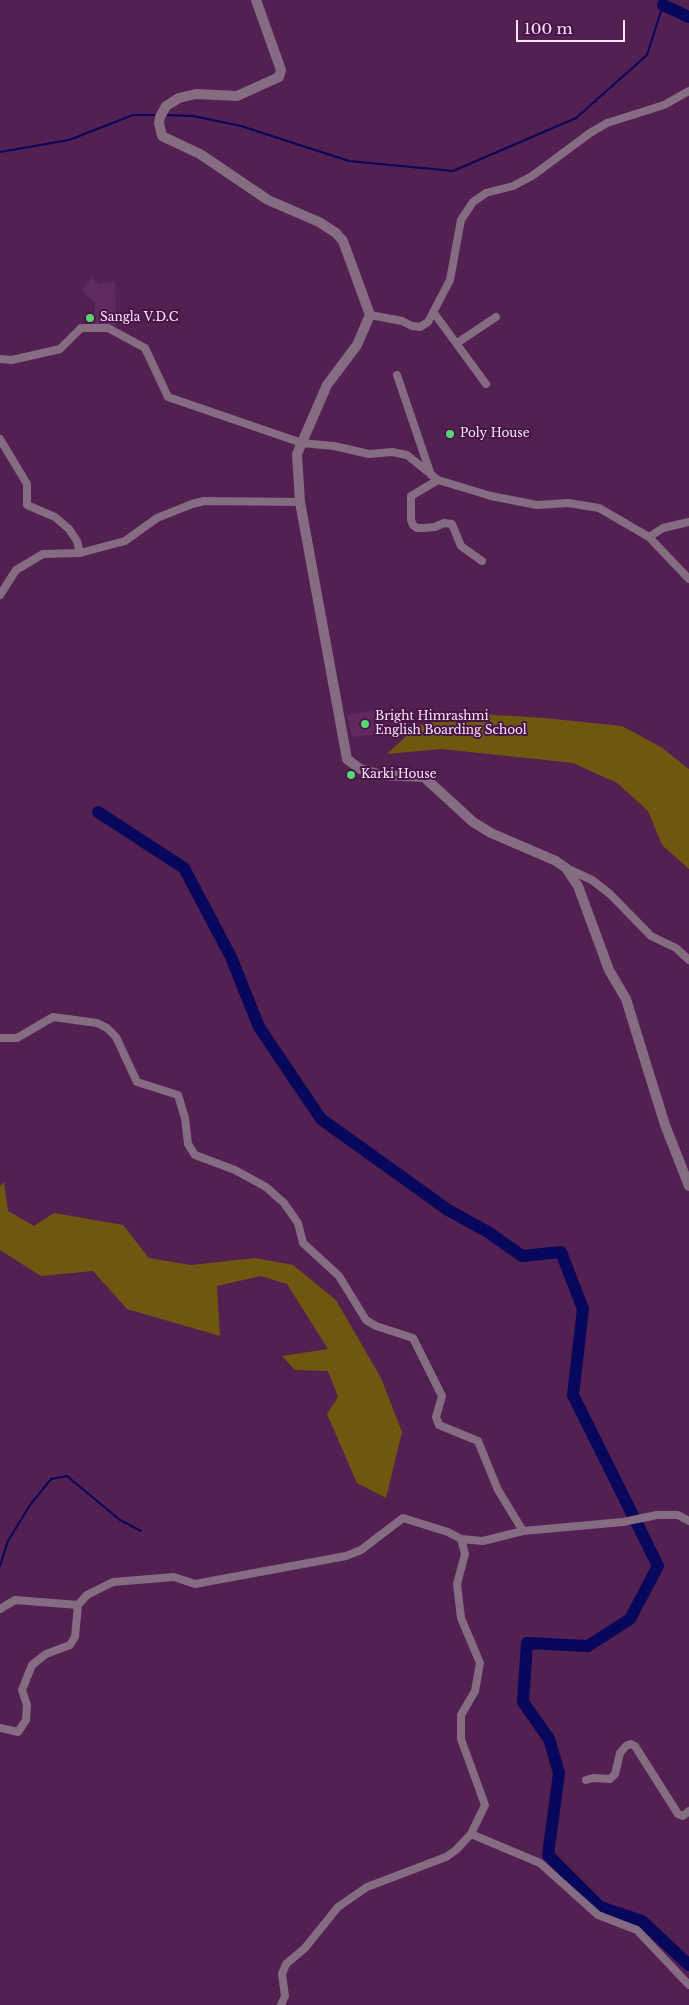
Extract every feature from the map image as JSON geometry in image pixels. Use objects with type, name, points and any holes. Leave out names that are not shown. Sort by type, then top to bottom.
[{"type":"street","points":[[256,0],[281,70],[279,77],[237,96],[196,94],[179,98],[162,111],[160,129],[166,138],[200,154],[268,200],[319,222],[336,234],[343,241],[370,314],[357,345],[327,385],[297,454],[300,502],[347,759],[360,769],[382,775],[424,777],[473,822],[491,833],[556,861],[566,868],[592,880],[610,894],[652,936],[676,948],[689,960]]},
{"type":"street","points":[[370,314],[420,327],[428,322],[450,280],[461,220],[473,202],[486,193],[513,186],[532,176],[562,156],[590,133],[607,123],[664,104],[689,91]]},
{"type":"street","points":[[434,313],[486,384]]},
{"type":"street","points":[[457,343],[496,317]]},
{"type":"street","points":[[0,359],[12,360],[60,349],[81,328],[108,328],[145,348],[168,397],[302,443],[334,446],[369,454],[392,452],[407,455],[435,479],[491,496],[537,504],[575,503],[600,508],[649,537],[689,579]]},
{"type":"street","points":[[397,375],[435,479]]},
{"type":"street","points":[[0,438],[28,486],[27,505],[55,517],[69,529],[77,541],[80,553]]},
{"type":"street","points":[[435,479],[412,496],[411,520],[413,525],[417,528],[424,528],[435,527],[444,523],[452,524],[461,546],[482,561]]},
{"type":"street","points":[[0,595],[16,570],[43,554],[80,553],[125,541],[157,518],[204,501],[300,502]]},
{"type":"street","points":[[649,537],[663,528],[689,522]]},
{"type":"street","points":[[566,868],[578,886],[609,970],[626,999],[665,1125],[689,1186]]},
{"type":"street","points":[[0,1038],[17,1038],[53,1017],[97,1023],[107,1028],[116,1038],[137,1082],[178,1095],[185,1118],[188,1144],[195,1155],[235,1170],[266,1187],[284,1203],[298,1223],[303,1243],[340,1276],[366,1320],[376,1326],[413,1338],[442,1396],[436,1417],[439,1425],[478,1441],[498,1490],[523,1531]]},
{"type":"street","points":[[0,1728],[18,1732],[26,1720],[27,1705],[22,1690],[32,1665],[46,1654],[70,1645],[75,1636],[78,1605],[86,1596],[113,1582],[174,1577],[195,1584],[346,1556],[361,1550],[403,1518],[448,1532],[461,1539],[484,1541],[523,1531],[623,1522],[657,1515],[678,1515],[689,1521]]},
{"type":"street","points":[[281,2005],[285,1996],[282,1974],[286,1964],[305,1948],[338,1907],[367,1887],[446,1857],[456,1850],[471,1834],[485,1805],[461,1739],[462,1715],[475,1691],[480,1663],[461,1618],[457,1584],[465,1554],[461,1539]]},
{"type":"street","points":[[0,1609],[15,1600],[78,1605]]},
{"type":"street","points":[[586,1780],[593,1778],[610,1779],[615,1774],[620,1753],[626,1746],[631,1744],[635,1746],[678,1814],[683,1816],[689,1811]]},
{"type":"street","points":[[471,1834],[540,1863],[598,1915],[638,1930],[689,1984]]},
{"type":"shaded area","points":[[92,278],[99,284],[115,281],[116,326],[93,324],[95,303],[81,290]]},
{"type":"shaded area","name":"Bright Himrashmi English Boarding School","points":[[379,709],[383,734],[352,737],[347,715]]},
{"type":"shaded area","points":[[449,712],[544,718],[622,726],[661,747],[689,769],[689,869],[662,845],[648,811],[617,783],[573,763],[442,749],[387,754],[415,728]]},
{"type":"shaded area","points":[[4,1182],[8,1211],[34,1226],[54,1213],[123,1225],[149,1258],[191,1265],[255,1258],[293,1265],[336,1300],[381,1378],[402,1432],[386,1498],[357,1483],[327,1414],[338,1397],[328,1371],[295,1370],[282,1356],[328,1349],[287,1284],[261,1276],[217,1286],[220,1336],[127,1309],[93,1271],[41,1276],[0,1250],[0,1186]]},
{"type":"waterway","points":[[166,115],[193,116],[241,126],[349,161],[453,171],[576,118],[647,55],[663,5],[660,0]]},
{"type":"waterway","points":[[663,5],[689,17]]},
{"type":"waterway","points":[[0,152],[69,140],[133,115],[157,115]]},
{"type":"waterway","points":[[98,812],[184,868],[231,957],[259,1027],[321,1119],[448,1210],[488,1232],[522,1256],[561,1252],[583,1309],[573,1395],[658,1566],[630,1619],[588,1646],[527,1643],[523,1702],[549,1739],[559,1773],[548,1855],[600,1907],[642,1921],[689,1965]]},
{"type":"waterway","points":[[0,1566],[8,1541],[30,1505],[51,1479],[67,1476],[120,1520],[141,1531]]},
{"type":"place","name":"Sangla V.D.C","points":[[90,318]]},
{"type":"place","name":"Poly House","points":[[450,434]]},
{"type":"place","name":"Bright Himrashmi English Boarding School","points":[[365,724]]},
{"type":"place","name":"Karki House","points":[[351,775]]}]
